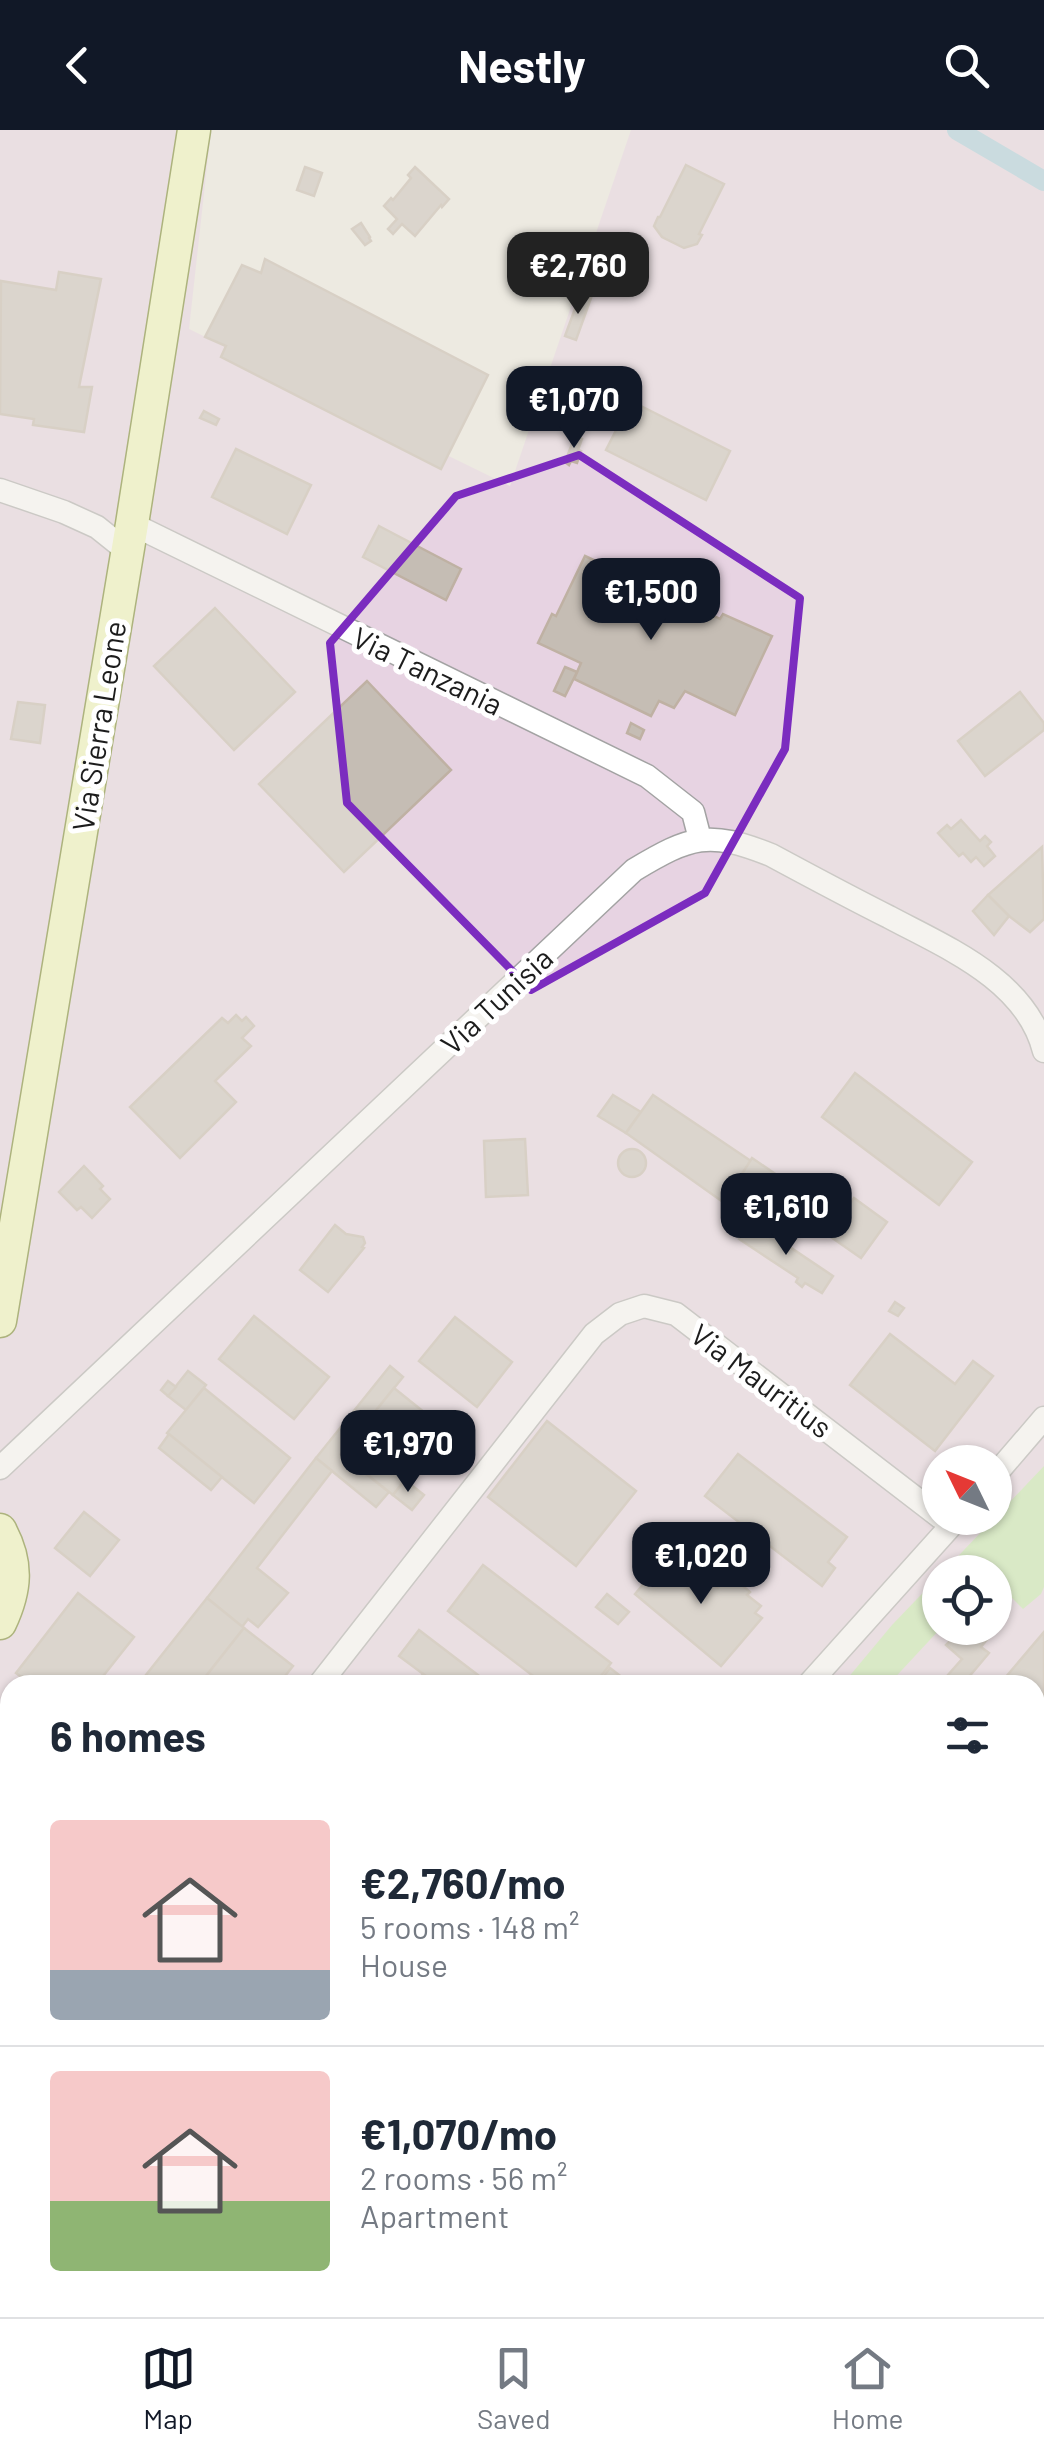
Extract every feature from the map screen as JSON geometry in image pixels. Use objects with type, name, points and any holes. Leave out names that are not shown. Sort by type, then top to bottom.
[{"type":"street","name":"Via Sierra Leone","points":[[0,1321],[194,130]]},
{"type":"street","name":"Via Tanzania","points":[[0,490],[130,538],[648,776],[693,812],[700,839]]},
{"type":"street","points":[[700,839],[737,842],[771,855],[974,963],[1021,1008],[1040,1035],[1044,1051]]},
{"type":"street","name":"Via Tunisia","points":[[0,1468],[634,870],[666,851],[700,839]]},
{"type":"street","name":"Via Mauritius","points":[[327,1675],[594,1334],[620,1314],[644,1306],[676,1314],[922,1500]]},
{"type":"street","points":[[1012,1455],[1044,1418]]},
{"type":"street","points":[[0,1530],[9,1547],[14,1578],[10,1602],[0,1623]]},
{"type":"street","points":[[816,1675],[934,1535]]},
{"type":"highlighted area","points":[[579,455],[800,598],[785,749],[705,893],[531,990],[347,803],[330,643],[456,496]]},
{"type":"shaded area","points":[[0,130],[211,130],[189,329],[510,486],[631,130],[1044,130],[1044,1675],[0,1675]]},
{"type":"green space","points":[[1044,1466],[1044,1587],[1023,1609],[1012,1598],[1012,1555],[959,1555],[978,1535],[1012,1535],[1012,1500]]},
{"type":"green space","points":[[922,1594],[922,1645],[925,1645],[897,1675],[850,1675]]},
{"type":"building","points":[[686,165],[724,184],[697,244],[684,248],[662,237],[654,226]]},
{"type":"building","points":[[305,167],[322,173],[314,196],[297,190]]},
{"type":"building","points":[[415,167],[449,199],[415,236],[402,224],[393,234],[388,229],[397,219],[384,206],[411,178],[408,175]]},
{"type":"building","points":[[361,223],[371,241],[365,245],[352,229]]},
{"type":"building","points":[[539,238],[558,246],[555,253],[536,245]]},
{"type":"building","points":[[265,259],[488,375],[441,469],[221,357],[226,346],[205,337],[242,265],[261,273]]},
{"type":"building","points":[[59,272],[101,279],[79,387],[92,387],[84,432],[33,425],[34,419],[0,414],[1,281],[56,290]]},
{"type":"building","points":[[580,295],[591,298],[576,340],[565,336]]},
{"type":"building","points":[[631,401],[730,451],[706,500],[606,450]]},
{"type":"building","points":[[204,411],[219,419],[216,425],[200,418]]},
{"type":"building","points":[[575,436],[582,439],[578,450],[581,451],[577,463],[571,461],[569,465],[565,462]]},
{"type":"building","points":[[236,449],[311,485],[287,534],[212,497]]},
{"type":"building","points":[[379,526],[461,569],[446,600],[363,557]]},
{"type":"building","points":[[585,556],[720,619],[723,614],[772,636],[735,715],[685,691],[674,708],[659,701],[651,716],[574,679],[581,663],[538,643],[552,614],[556,616]]},
{"type":"building","points":[[630,563],[648,571],[642,583],[625,575]]},
{"type":"building","points":[[215,608],[295,692],[234,750],[154,666]]},
{"type":"building","points":[[565,667],[577,672],[565,696],[554,691]]},
{"type":"building","points":[[367,681],[451,770],[344,872],[259,784]]},
{"type":"building","points":[[1020,692],[1044,723],[1044,730],[985,776],[958,741]]},
{"type":"building","points":[[18,702],[45,705],[40,743],[11,739]]},
{"type":"building","points":[[631,723],[644,730],[640,739],[627,733]]},
{"type":"building","points":[[961,820],[980,841],[985,836],[991,842],[987,846],[995,856],[984,866],[976,857],[971,862],[963,853],[959,856],[938,833]]},
{"type":"building","points":[[1042,847],[1044,919],[1030,932],[988,895]]},
{"type":"building","points":[[988,895],[1009,916],[994,935],[973,911]]},
{"type":"building","points":[[236,1015],[242,1021],[246,1017],[254,1026],[242,1038],[251,1046],[215,1081],[236,1102],[180,1158],[130,1107],[222,1018],[228,1023]]},
{"type":"building","points":[[855,1073],[972,1162],[939,1205],[822,1117]]},
{"type":"building","points":[[613,1095],[641,1112],[626,1133],[598,1116]]},
{"type":"building","points":[[653,1095],[751,1161],[723,1202],[626,1133]]},
{"type":"building","points":[[525,1139],[528,1195],[486,1197],[484,1141]]},
{"type":"building","points":[[632,1149],[642,1153],[646,1163],[642,1173],[632,1177],[622,1173],[618,1163],[622,1153]]},
{"type":"building","points":[[752,1158],[777,1175],[763,1195],[740,1177]]},
{"type":"building","points":[[84,1166],[110,1199],[92,1218],[59,1192]]},
{"type":"building","points":[[854,1198],[887,1222],[861,1258],[828,1235]]},
{"type":"building","points":[[751,1221],[833,1276],[822,1293],[805,1283],[802,1287],[796,1282],[798,1278],[739,1239]]},
{"type":"building","points":[[335,1225],[346,1234],[363,1237],[365,1243],[328,1292],[300,1270]]},
{"type":"building","points":[[895,1302],[904,1308],[898,1316],[889,1311]]},
{"type":"building","points":[[254,1316],[329,1377],[294,1419],[219,1359]]},
{"type":"building","points":[[455,1317],[512,1362],[477,1407],[419,1361]]},
{"type":"building","points":[[890,1334],[955,1384],[973,1361],[993,1376],[940,1445],[927,1445],[850,1385]]},
{"type":"building","points":[[390,1366],[403,1377],[341,1454],[389,1492],[376,1507],[316,1458]]},
{"type":"building","points":[[188,1371],[206,1385],[186,1410],[168,1396]]},
{"type":"building","points":[[168,1381],[176,1387],[168,1396],[161,1390]]},
{"type":"building","points":[[204,1388],[290,1458],[254,1503],[167,1433]]},
{"type":"building","points":[[394,1388],[445,1429],[393,1495],[341,1454]]},
{"type":"building","points":[[547,1421],[636,1491],[576,1566],[488,1497]]},
{"type":"building","points":[[169,1434],[222,1477],[211,1490],[159,1448]]},
{"type":"building","points":[[738,1454],[847,1537],[828,1562],[835,1568],[822,1586],[705,1496]]},
{"type":"building","points":[[316,1458],[332,1471],[257,1568],[288,1593],[258,1627],[248,1619],[242,1627],[207,1598]]},
{"type":"building","points":[[405,1480],[424,1495],[412,1510],[393,1495]]},
{"type":"building","points":[[84,1512],[119,1540],[90,1576],[55,1548]]},
{"type":"building","points":[[672,1550],[718,1588],[729,1574],[761,1606],[755,1613],[762,1618],[721,1666],[635,1594]]},
{"type":"building","points":[[483,1565],[611,1663],[602,1675],[532,1675],[448,1611]]},
{"type":"building","points":[[78,1593],[134,1637],[104,1675],[16,1673]]},
{"type":"building","points":[[607,1594],[629,1612],[618,1624],[596,1607]]},
{"type":"building","points":[[207,1598],[244,1628],[207,1675],[146,1675]]},
{"type":"building","points":[[244,1628],[293,1666],[286,1675],[207,1675]]},
{"type":"building","points":[[419,1630],[478,1675],[425,1675],[399,1656]]},
{"type":"building","points":[[1044,1632],[1044,1675],[1007,1675]]},
{"type":"building","points":[[946,1645],[983,1645],[989,1653],[970,1675],[948,1675],[962,1659]]},
{"type":"waterway","points":[[957,130],[1044,181]]}]
